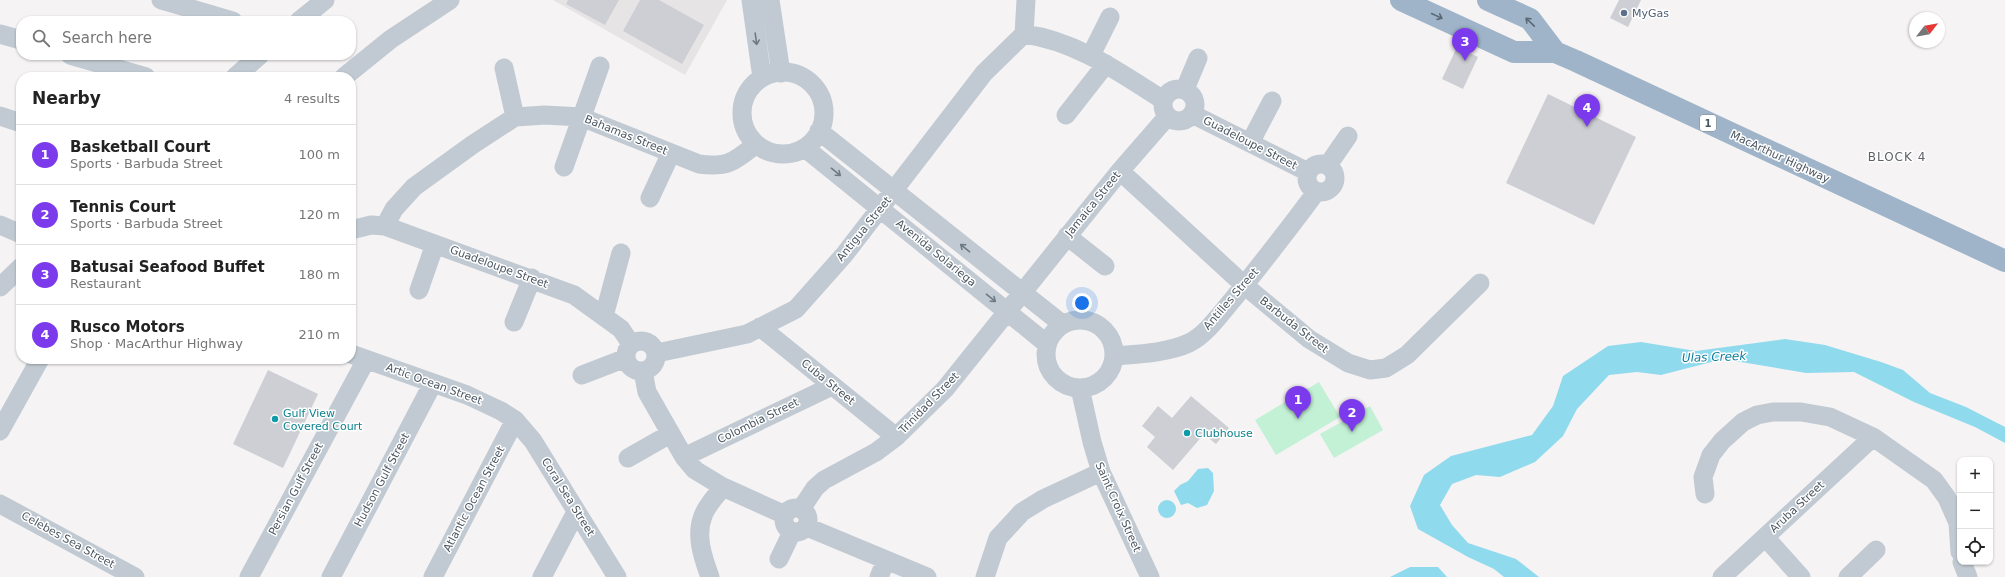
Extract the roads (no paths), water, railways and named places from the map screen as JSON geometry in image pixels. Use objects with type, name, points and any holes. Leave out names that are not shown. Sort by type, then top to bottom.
[{"type":"highway","name":"MacArthur Highway","points":[[1401,0],[1514,52],[1554,52],[2005,261]]},
{"type":"highway","name":"MacArthur Highway","points":[[1488,0],[1530,19],[1554,52]]},
{"type":"street","points":[[161,0],[216,16]]},
{"type":"street","points":[[306,16],[325,0]]},
{"type":"street","points":[[350,72],[391,39],[450,0]]},
{"type":"street","points":[[750,0],[762,78]]},
{"type":"street","points":[[770,0],[781,73]]},
{"type":"street","points":[[1026,0],[1024,34],[1053,40],[1098,60],[1165,109],[1178,121],[1188,118],[1192,114],[1195,103],[1194,98],[1185,90],[1174,88],[1169,91],[1165,109]]},
{"type":"street","points":[[1066,115],[1098,60],[1110,17]]},
{"type":"street","points":[[0,34],[16,39]]},
{"type":"street","name":"Antigua Street","points":[[657,353],[747,334],[796,310],[844,255],[881,209],[984,73],[1024,34]]},
{"type":"street","points":[[1185,90],[1198,58]]},
{"type":"street","points":[[87,60],[129,72]]},
{"type":"street","points":[[240,72],[254,60]]},
{"type":"street","points":[[564,167],[600,66]]},
{"type":"street","points":[[504,68],[515,117]]},
{"type":"street","points":[[781,73],[794,74],[807,81],[817,91],[822,104],[823,118],[819,131],[814,140],[805,148],[785,154],[774,154],[756,144],[744,126],[742,109],[747,94],[753,85],[762,78],[781,73]]},
{"type":"street","points":[[1250,143],[1272,101]]},
{"type":"street","name":"Jamaica Street","points":[[1022,292],[1120,171],[1165,109]]},
{"type":"street","name":"Guadeloupe Street","points":[[1192,114],[1308,172]]},
{"type":"street","name":"Bahamas Street","points":[[385,226],[394,209],[414,187],[472,145],[515,117],[545,115],[581,117],[699,164],[712,166],[734,162],[756,144]]},
{"type":"street","points":[[0,116],[16,121]]},
{"type":"street","name":"Avenida Solariega","points":[[819,131],[1062,324]]},
{"type":"street","points":[[1328,165],[1348,136]]},
{"type":"street","name":"Avenida Solariega","points":[[805,148],[1047,344]]},
{"type":"street","points":[[650,198],[671,153]]},
{"type":"street","points":[[1319,164],[1328,165],[1335,173],[1334,184],[1327,191],[1316,192],[1307,182],[1308,172],[1310,168],[1319,164]]},
{"type":"street","name":"Barbuda Street","points":[[1120,171],[1244,285],[1298,331],[1327,351],[1348,363],[1370,370],[1386,368],[1407,355],[1480,284]]},
{"type":"street","name":"Antilles Street","points":[[1114,356],[1168,349],[1189,343],[1213,322],[1244,285],[1316,192]]},
{"type":"street","points":[[0,225],[16,232]]},
{"type":"street","name":"Guadeloupe Street","points":[[356,229],[371,225],[385,226],[532,278],[574,295],[621,330],[629,351]]},
{"type":"street","points":[[1067,236],[1105,266]]},
{"type":"street","points":[[419,290],[435,244]]},
{"type":"street","points":[[604,316],[621,253]]},
{"type":"street","points":[[0,287],[16,272]]},
{"type":"street","points":[[514,322],[532,278]]},
{"type":"street","name":"Trinidad Street","points":[[793,512],[824,480],[876,452],[896,438],[946,389],[1022,292]]},
{"type":"street","points":[[1072,320],[1082,320],[1093,322],[1102,327],[1109,336],[1113,346],[1114,356],[1112,366],[1107,375],[1090,387],[1080,388],[1060,382],[1052,374],[1047,365],[1047,344],[1052,332],[1062,324],[1072,320]]},
{"type":"street","name":"Cuba Street","points":[[760,327],[896,438]]},
{"type":"street","points":[[582,375],[629,351],[641,340],[647,341],[651,344],[657,353],[657,358],[652,368],[643,371],[632,368],[629,351]]},
{"type":"street","name":"Artic Ocean Street","points":[[358,357],[433,383],[487,404],[515,420]]},
{"type":"street","points":[[0,431],[37,364]]},
{"type":"street","name":"Persian Gulf Street","points":[[249,577],[355,364]]},
{"type":"street","points":[[643,371],[646,392],[684,457],[695,470],[723,488],[793,512],[808,515],[800,530],[779,560]]},
{"type":"street","name":"Hudson Gulf Street","points":[[331,577],[433,383]]},
{"type":"street","name":"Colombia Street","points":[[684,457],[832,386]]},
{"type":"street","name":"Saint Croix Street","points":[[1080,388],[1092,442],[1101,472],[1150,577]]},
{"type":"street","points":[[1705,494],[1703,477],[1711,455],[1722,441],[1743,422],[1757,415],[1773,412],[1801,412],[1830,417],[1872,437],[1934,480],[1947,498],[1958,522],[1958,529]]},
{"type":"street","name":"Coral Sea Street","points":[[515,420],[533,441],[617,577]]},
{"type":"street","name":"Atlantic Ocean Street","points":[[433,577],[515,420]]},
{"type":"street","points":[[628,458],[670,434]]},
{"type":"street","name":"Aruba Street","points":[[1722,577],[1872,437]]},
{"type":"street","points":[[985,577],[998,538],[1022,512],[1042,499],[1101,472]]},
{"type":"street","points":[[710,577],[703,558],[700,527],[703,515],[723,488]]},
{"type":"street","name":"Celebes Sea Street","points":[[0,504],[135,577]]},
{"type":"street","points":[[542,577],[576,512]]},
{"type":"street","points":[[800,530],[883,568],[927,577]]},
{"type":"street","points":[[1765,537],[1801,577]]},
{"type":"street","points":[[1848,577],[1876,550]]},
{"type":"street","points":[[1963,565],[1968,577]]},
{"type":"water","name":"Ulas Creek","points":[[1785,339],[1825,345],[1903,370],[1930,393],[1966,407],[2005,427],[2005,443],[1975,427],[1914,402],[1854,372],[1806,373],[1723,359],[1661,375],[1637,372],[1609,375],[1577,409],[1563,436],[1535,462],[1500,477],[1476,475],[1452,484],[1440,505],[1452,525],[1468,543],[1516,559],[1539,577],[1504,577],[1494,569],[1468,557],[1418,529],[1410,506],[1424,475],[1451,456],[1532,435],[1553,406],[1563,376],[1608,346],[1641,342],[1696,351]]},
{"type":"water","points":[[1208,468],[1213,473],[1214,491],[1207,505],[1197,508],[1188,503],[1181,505],[1174,491],[1180,485],[1188,481],[1198,469]]},
{"type":"water","points":[[1167,500],[1173,503],[1176,509],[1173,515],[1167,518],[1161,515],[1158,509],[1161,503]]},
{"type":"water","points":[[1410,567],[1438,567],[1447,577],[1390,577]]},
{"type":"place","name":"MyGas","points":[[1624,13]]},
{"type":"place","name":"Batusai Seafood Buffet","points":[[1465,61]]},
{"type":"place","name":"Rusco Motors","points":[[1587,127]]},
{"type":"place","name":"Gulf View Covered Court","points":[[275,419]]},
{"type":"place","name":"Basketball Court","points":[[1298,419]]},
{"type":"place","name":"Tennis Court","points":[[1352,432]]},
{"type":"place","name":"Clubhouse","points":[[1187,433]]},
{"type":"district","name":"BLOCK 4","points":[[1897,157]]}]
